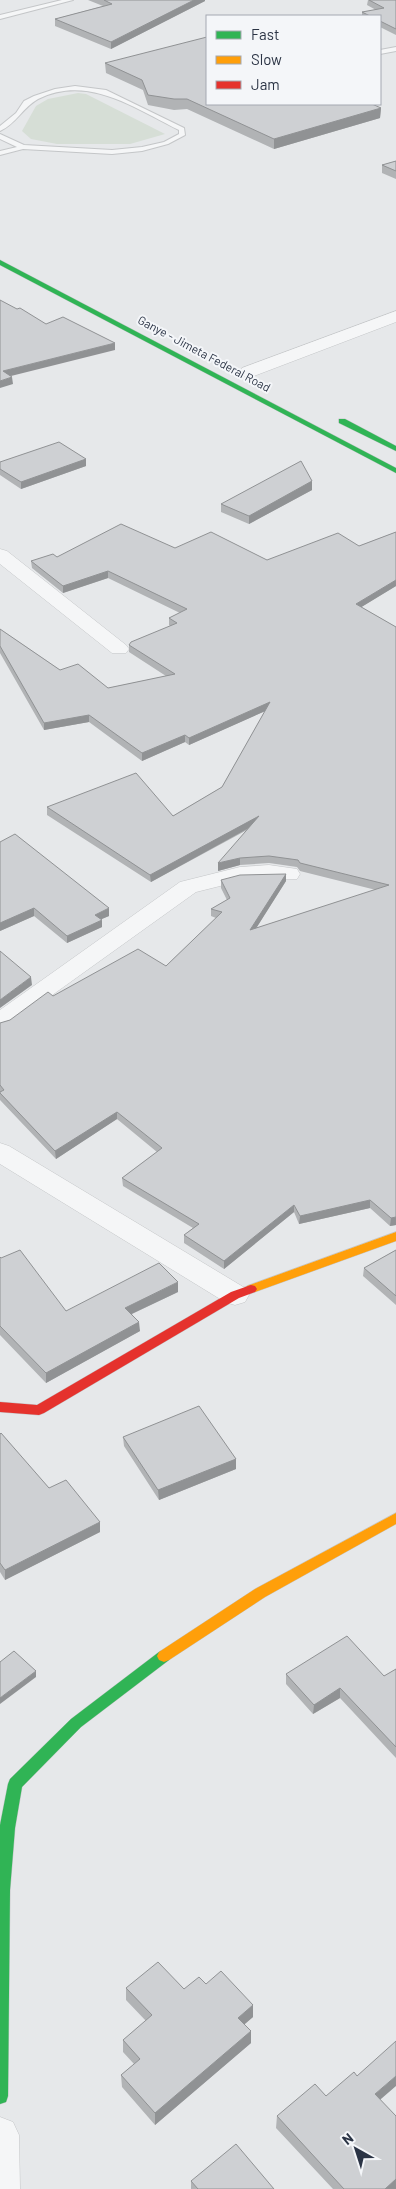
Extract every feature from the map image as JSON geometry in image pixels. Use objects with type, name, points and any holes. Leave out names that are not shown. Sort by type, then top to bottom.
[{"type":"main road","name":"Ganye - Jimeta Federal Road","points":[[0,262],[396,471]]},
{"type":"main road","points":[[0,267],[14,270]]},
{"type":"main road","name":"Ganye - Jimeta Federal Road","points":[[243,370],[265,381]]},
{"type":"main road","points":[[335,417],[396,449]]},
{"type":"main road","points":[[385,465],[396,460]]},
{"type":"main road","points":[[0,1407],[39,1410],[235,1295],[396,1236]]},
{"type":"main road","points":[[0,2096],[2,1890],[7,1828],[7,1782],[76,1723],[145,1668],[260,1593],[396,1518]]},
{"type":"street","points":[[243,370],[396,316]]},
{"type":"street","points":[[0,555],[119,649]]},
{"type":"street","points":[[0,1020],[188,887],[240,874],[269,872],[288,874]]},
{"type":"street","points":[[0,1152],[235,1295]]},
{"type":"street","points":[[0,2135],[0,2189]]},
{"type":"lane","points":[[0,17],[70,0]]},
{"type":"lane","points":[[381,52],[396,49]]},
{"type":"lane","points":[[0,129],[19,113],[27,102],[50,93],[74,88],[91,88],[104,91],[182,130],[182,135],[166,143],[142,149],[112,152],[23,147],[0,153]]},
{"type":"lane","points":[[0,136],[23,147]]},
{"type":"shaded area","points":[[78,93],[86,94],[165,134],[130,144],[57,144],[31,139],[22,131],[36,106],[48,99]]},
{"type":"building","points":[[104,0],[194,0],[111,42],[55,19],[112,4]]},
{"type":"building","points":[[369,0],[396,0],[396,29],[381,22],[381,15],[368,15],[362,12],[384,8]]},
{"type":"building","points":[[206,37],[206,105],[374,105],[381,108],[274,139],[187,99],[148,95],[142,80],[105,63]]},
{"type":"building","points":[[396,161],[396,171],[382,165]]},
{"type":"building","points":[[0,300],[17,309],[20,308],[46,324],[63,317],[115,343],[3,371],[12,377],[0,381]]},
{"type":"building","points":[[59,442],[86,459],[21,482],[0,469],[0,462]]},
{"type":"building","points":[[301,461],[312,481],[249,516],[221,504]]},
{"type":"building","points":[[121,524],[175,548],[211,532],[267,560],[338,533],[359,546],[396,532],[396,580],[356,604],[396,627],[396,1217],[391,1218],[370,1200],[300,1216],[294,1205],[224,1261],[184,1235],[199,1224],[122,1178],[162,1148],[117,1112],[55,1151],[0,1093],[4,1090],[0,1085],[0,1023],[10,1020],[48,992],[53,996],[138,949],[166,966],[222,912],[211,909],[230,898],[221,880],[240,875],[286,874],[250,930],[389,885],[300,863],[298,860],[269,856],[240,858],[218,863],[259,816],[150,875],[47,807],[136,773],[173,816],[222,787],[270,702],[189,738],[185,735],[142,753],[89,715],[44,723],[0,646],[0,629],[60,670],[78,664],[108,688],[175,674],[129,645],[131,642],[177,623],[169,618],[187,609],[108,571],[63,586],[31,561],[53,554],[57,557]]},
{"type":"building","points":[[15,834],[109,908],[95,915],[102,920],[67,936],[34,908],[0,923],[0,842]]},
{"type":"building","points":[[0,951],[31,977],[0,1000]]},
{"type":"building","points":[[20,1250],[66,1311],[159,1263],[178,1282],[125,1308],[139,1322],[46,1373],[0,1326],[0,1257]]},
{"type":"building","points":[[396,1250],[396,1296],[364,1268]]},
{"type":"building","points":[[199,1406],[236,1459],[158,1490],[123,1437]]},
{"type":"building","points":[[1,1433],[49,1488],[66,1480],[100,1522],[5,1570],[0,1563]]},
{"type":"building","points":[[347,1636],[384,1676],[396,1669],[396,1747],[340,1688],[314,1705],[286,1674]]},
{"type":"building","points":[[14,1651],[36,1671],[0,1698],[0,1662]]},
{"type":"building","points":[[158,1962],[184,1989],[199,1977],[206,1984],[221,1971],[253,2005],[238,2018],[251,2031],[155,2113],[121,2075],[140,2059],[123,2040],[152,2015],[126,1988]]},
{"type":"building","points":[[396,2041],[396,2076],[375,2094],[396,2116],[396,2179],[385,2189],[344,2189],[277,2116],[315,2084],[326,2096],[354,2072],[357,2076]]},
{"type":"building","points":[[236,2144],[274,2189],[198,2189],[191,2181]]},
{"type":"traffic: fast","points":[[0,262],[396,471]]},
{"type":"traffic: fast","points":[[342,421],[396,449]]},
{"type":"traffic: fast","points":[[0,2096],[2,1890],[7,1828],[15,1784],[76,1723],[164,1656]]},
{"type":"traffic: slow","points":[[251,1289],[396,1236]]},
{"type":"traffic: slow","points":[[164,1656],[260,1593],[396,1518]]},
{"type":"traffic: jam","points":[[0,1407],[39,1410],[235,1295],[251,1289]]}]
